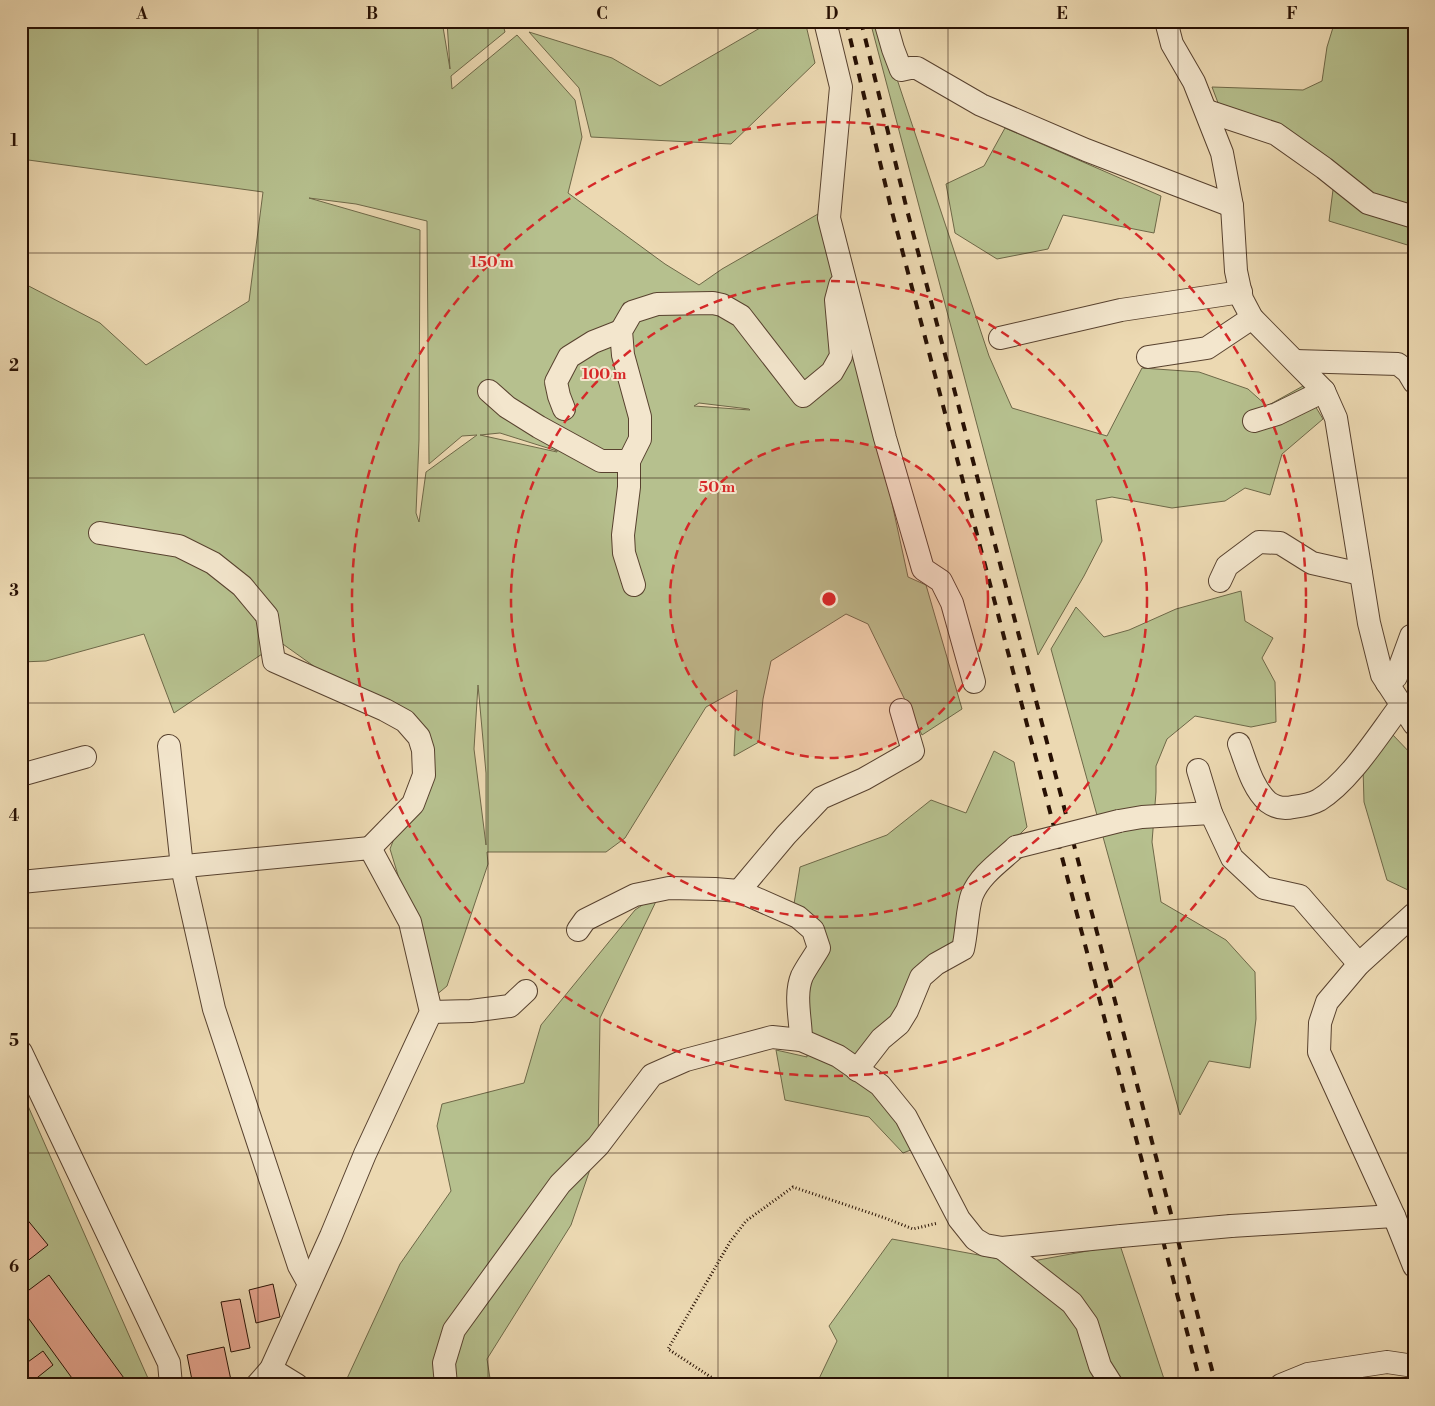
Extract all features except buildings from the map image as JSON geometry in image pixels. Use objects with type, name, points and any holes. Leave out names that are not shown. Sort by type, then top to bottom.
[{"type":"street","points":[[825,21],[841,87],[829,218],[885,438],[923,570],[941,580],[952,604],[974,682]]},
{"type":"street","points":[[885,21],[893,49],[902,70],[917,68],[981,104],[1086,150],[1232,206]]},
{"type":"street","points":[[1166,21],[1172,44],[1194,82],[1222,154],[1232,206],[1236,271],[1242,299],[1252,318],[1324,391],[1336,418],[1369,623],[1382,675],[1414,724]]},
{"type":"street","points":[[1206,111],[1276,134],[1324,168],[1368,203],[1414,217]]},
{"type":"street","points":[[634,585],[624,553],[623,535],[629,461],[640,439],[640,417],[623,354],[621,331],[632,312],[657,304],[713,303],[722,305],[741,316],[803,396],[832,372],[841,356],[836,300],[843,272]]},
{"type":"street","points":[[1000,338],[1121,310],[1241,292]]},
{"type":"street","points":[[1148,357],[1207,348],[1252,318]]},
{"type":"street","points":[[564,409],[556,382],[569,357],[593,342],[621,331]]},
{"type":"street","points":[[1295,361],[1398,364],[1408,372],[1414,382]]},
{"type":"street","points":[[489,391],[507,407],[601,462],[629,461]]},
{"type":"street","points":[[1254,421],[1277,414],[1324,391]]},
{"type":"street","points":[[21,882],[370,848],[413,804],[424,774],[423,750],[419,737],[405,721],[385,710],[274,661],[267,616],[242,586],[213,563],[179,546],[100,533]]},
{"type":"street","points":[[1220,582],[1227,566],[1259,542],[1280,543],[1312,563],[1361,574]]},
{"type":"street","points":[[1387,683],[1396,677],[1411,636]]},
{"type":"street","points":[[1239,744],[1260,793],[1269,803],[1282,809],[1300,806],[1318,801],[1342,782],[1401,705]]},
{"type":"street","points":[[739,891],[786,834],[821,798],[864,779],[913,751],[901,710]]},
{"type":"street","points":[[168,746],[182,867],[214,1008],[299,1266],[309,1284]]},
{"type":"street","points":[[21,775],[85,757]]},
{"type":"street","points":[[1198,770],[1211,813],[1232,858],[1264,888],[1300,896],[1359,964]]},
{"type":"street","points":[[857,1070],[881,1039],[899,1024],[921,977],[936,964],[963,949],[971,896],[981,879],[1016,847],[1119,821],[1142,817],[1211,813]]},
{"type":"street","points":[[297,1385],[264,1377],[309,1284],[365,1154],[431,1012],[410,922],[370,848]]},
{"type":"street","points":[[578,930],[585,920],[635,894],[669,888],[739,891],[798,917],[813,930],[819,948],[802,977],[798,997],[801,1040]]},
{"type":"street","points":[[1414,914],[1359,964],[1327,1002],[1320,1023],[1320,1052],[1394,1216],[1414,1266]]},
{"type":"street","points":[[431,1012],[470,1011],[510,1006],[526,991]]},
{"type":"street","points":[[446,1385],[444,1363],[454,1330],[560,1184],[598,1146],[652,1075],[686,1060],[772,1037],[801,1040],[838,1056],[880,1085],[906,1117],[959,1219],[975,1239],[985,1245],[1002,1248],[1231,1226],[1394,1216]]},
{"type":"street","points":[[21,1052],[169,1363],[171,1385]]},
{"type":"street","points":[[1002,1248],[1072,1303],[1086,1324],[1100,1366],[1112,1385]]},
{"type":"street","points":[[1281,1385],[1308,1374],[1387,1362],[1414,1366]]},
{"type":"path","points":[[723,1385],[668,1349],[730,1242],[746,1221],[793,1187],[912,1229],[959,1219]]},
{"type":"green space","points":[[21,21],[442,21],[450,69],[447,21],[502,21],[505,32],[451,76],[452,89],[517,35],[575,100],[582,137],[568,193],[665,264],[699,285],[722,269],[818,214],[853,337],[877,434],[908,577],[926,585],[962,709],[922,735],[868,624],[846,614],[771,661],[763,699],[759,742],[734,756],[737,690],[706,707],[625,838],[606,852],[487,852],[488,864],[447,986],[435,996],[390,849],[419,773],[413,737],[280,642],[174,713],[144,634],[46,661],[21,662],[21,282],[100,323],[146,365],[249,301],[263,192],[21,159]],"holes":[[[309,198],[356,204],[427,221],[429,464],[462,436],[477,435],[426,472],[419,522],[416,513],[419,440],[420,230]],[[699,403],[750,410],[694,406]],[[500,433],[557,452],[480,435]],[[478,685],[486,773],[486,845],[474,749]]]},
{"type":"green space","points":[[772,21],[805,21],[815,63],[731,144],[591,137],[579,88],[529,32],[612,58],[660,86]]},
{"type":"green space","points":[[870,21],[880,21],[890,58],[989,356],[1012,408],[1107,436],[1142,368],[1199,372],[1248,389],[1267,406],[1303,386],[1323,419],[1282,454],[1270,495],[1245,488],[1225,501],[1172,508],[1112,497],[1096,500],[1102,541],[1038,655]]},
{"type":"green space","points":[[1335,21],[1414,21],[1414,205],[1373,201],[1414,209],[1414,247],[1329,221],[1334,182],[1220,108],[1212,87],[1303,90],[1322,81],[1327,47]]},
{"type":"green space","points":[[1005,128],[1161,196],[1154,233],[1063,215],[1048,249],[997,259],[955,233],[946,184],[984,166]]},
{"type":"green space","points":[[1241,591],[1245,621],[1273,638],[1262,658],[1275,682],[1276,722],[1251,727],[1195,716],[1167,739],[1156,766],[1152,842],[1161,902],[1226,940],[1255,972],[1256,1019],[1250,1068],[1209,1061],[1180,1115],[1051,649],[1076,607],[1104,637],[1129,630],[1176,609]]},
{"type":"green space","points":[[1392,734],[1414,757],[1414,888],[1408,890],[1387,880],[1364,802],[1363,768]]},
{"type":"green space","points":[[994,751],[1014,762],[1027,827],[1009,845],[954,942],[900,1011],[846,1068],[900,1119],[916,1148],[903,1153],[869,1117],[785,1100],[776,1050],[807,1057],[808,1013],[806,979],[826,940],[794,904],[800,867],[887,835],[931,800],[966,813]]},
{"type":"green space","points":[[660,893],[600,1018],[598,1146],[571,1225],[487,1359],[491,1385],[344,1385],[400,1264],[451,1191],[437,1126],[442,1104],[524,1083],[541,1025],[635,910]]},
{"type":"green space","points":[[21,1090],[139,1358],[151,1385],[21,1385]]},
{"type":"green space","points":[[892,1239],[1022,1263],[1120,1245],[1166,1385],[816,1385],[837,1341],[829,1326]]},
{"type":"railway","points":[[846,21],[891,208],[1201,1385]]},
{"type":"railway","points":[[861,21],[907,210],[1216,1385]]}]
